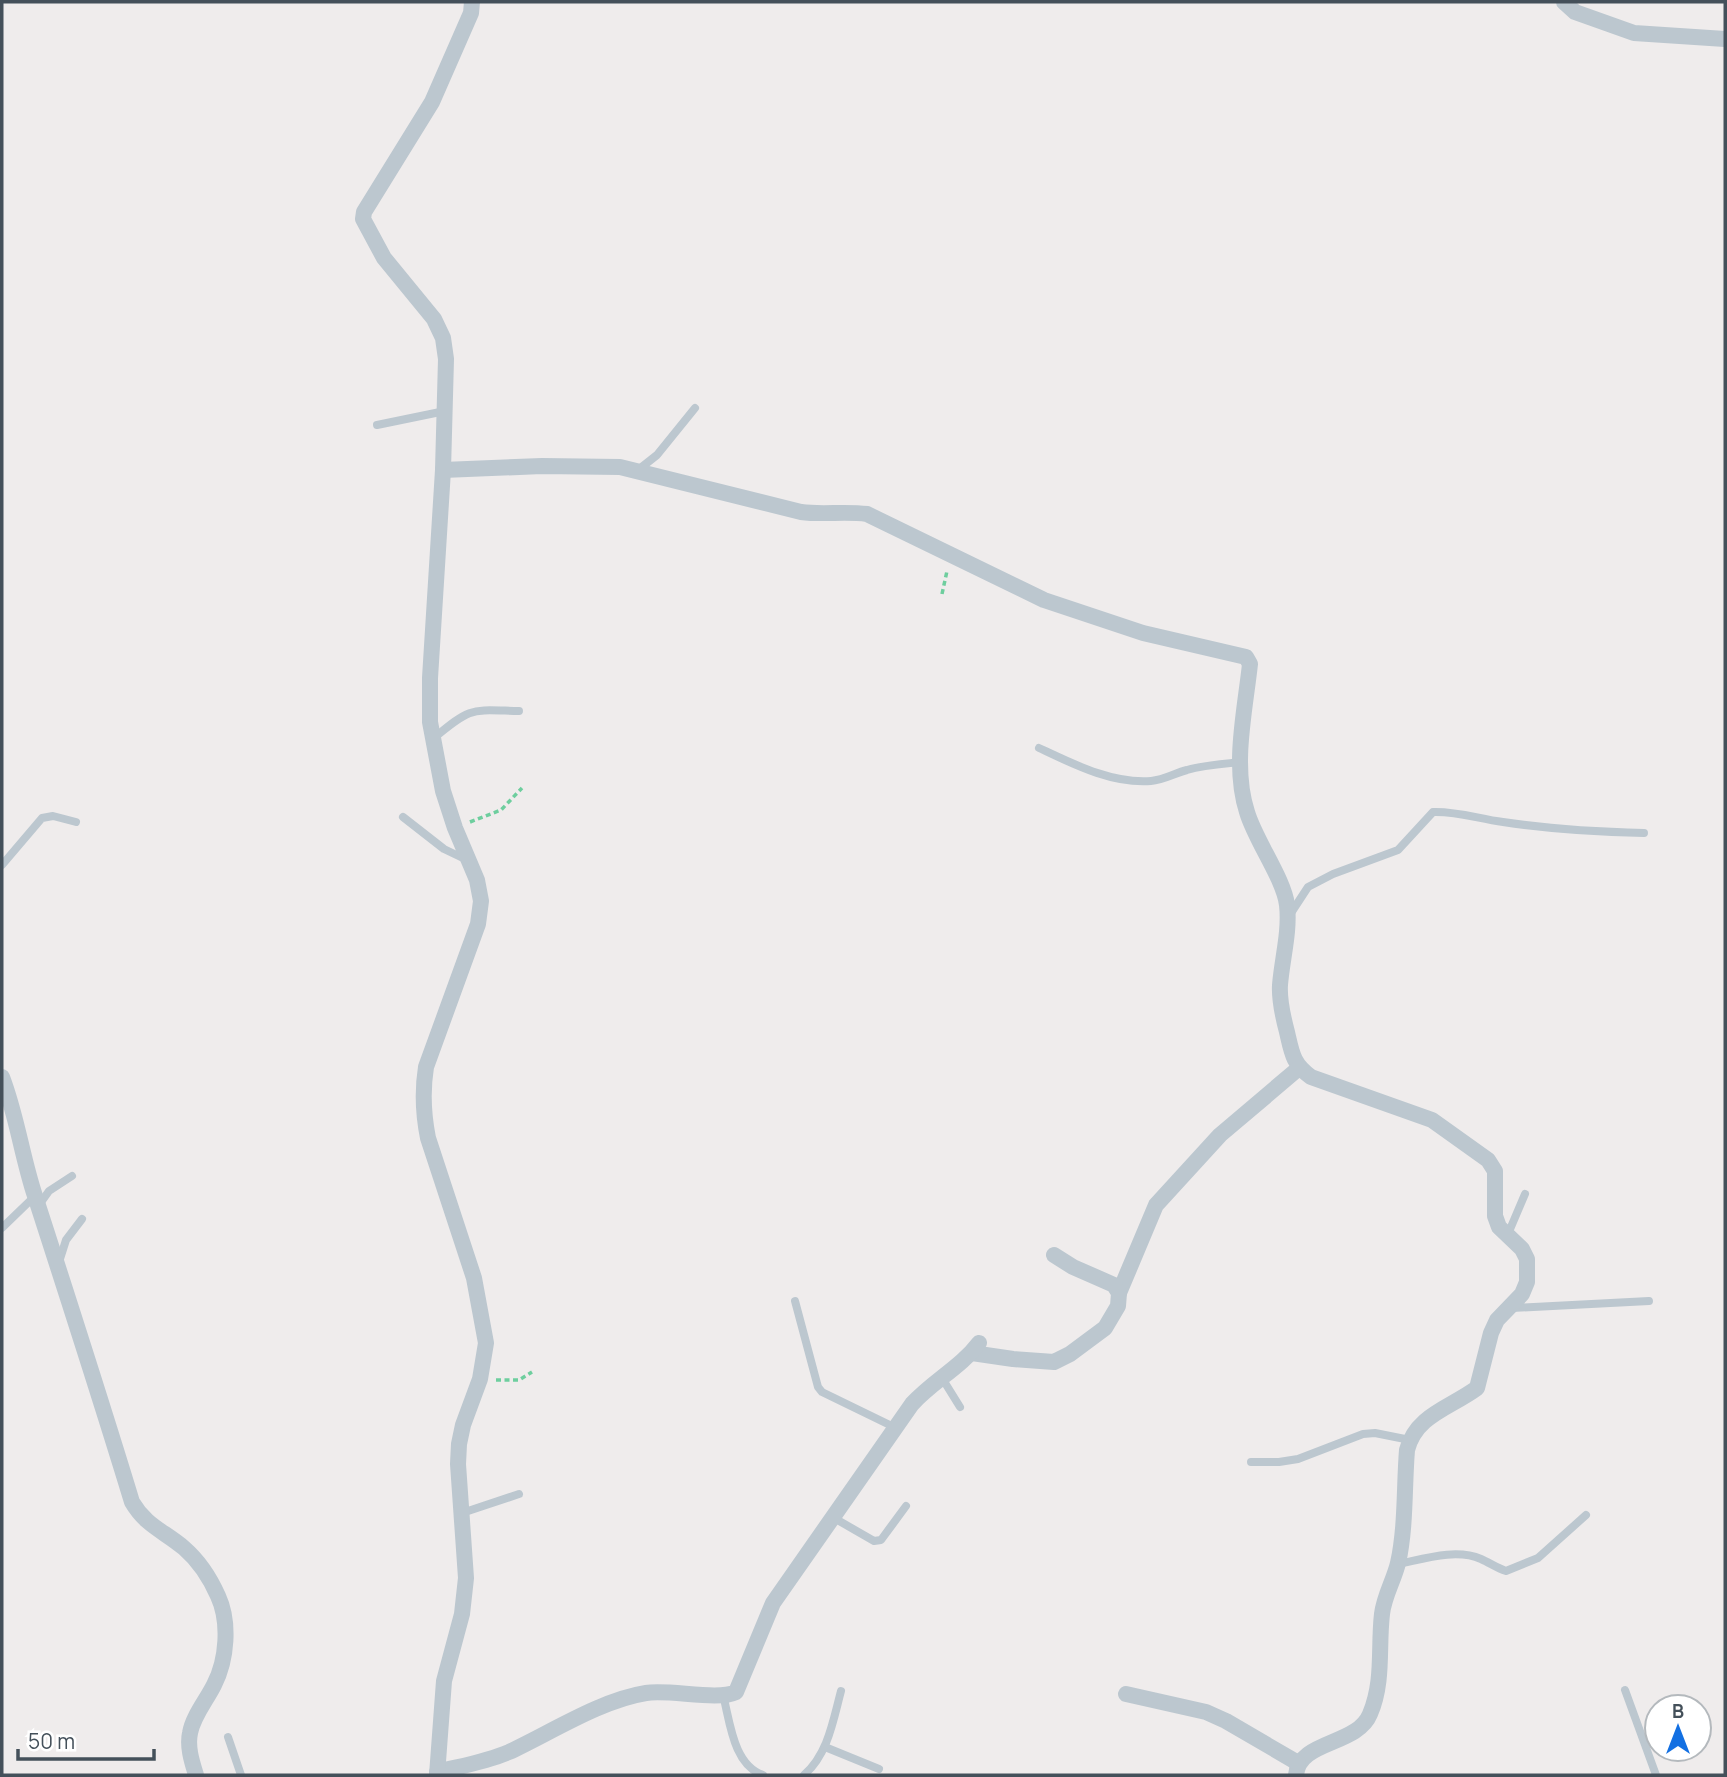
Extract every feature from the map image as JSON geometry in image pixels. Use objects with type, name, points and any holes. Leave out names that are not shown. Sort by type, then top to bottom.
[{"type":"street","points":[[472,2],[471,13],[443,81],[364,212],[363,219],[384,258],[434,319],[443,338],[446,359],[445,411],[430,678],[432,740],[443,791],[477,880],[481,901],[478,923],[425,1067],[423,1102],[428,1138],[474,1278],[486,1343],[480,1379],[459,1444],[465,1596],[444,1681],[437,1774],[506,1754],[613,1702],[645,1693],[673,1691],[723,1695],[736,1692],[773,1603],[924,1391],[975,1348],[1054,1362],[1070,1354],[1105,1328],[1118,1306],[1119,1293],[1156,1205],[1220,1135],[1299,1068]]},
{"type":"street","points":[[1564,2],[1575,12],[1634,33],[1725,39]]},
{"type":"street","points":[[443,470],[569,466],[638,470],[801,512],[867,514],[1044,600],[1143,633],[1246,657],[1250,664],[1241,762],[1241,792],[1248,816],[1287,901],[1288,919],[1280,988],[1281,1008],[1292,1054],[1299,1068],[1311,1077],[1432,1120],[1488,1160],[1495,1171],[1495,1216],[1499,1227],[1522,1249],[1527,1259],[1527,1282],[1522,1294],[1497,1320],[1477,1388],[1425,1418],[1410,1440],[1398,1564],[1383,1607],[1379,1683],[1370,1715],[1364,1725],[1305,1756],[1297,1769],[1226,1721],[1206,1712],[1126,1694]]},
{"type":"street","points":[[2,1077],[37,1200],[132,1502],[140,1516],[184,1548],[202,1568],[220,1599],[226,1634],[223,1660],[216,1682],[195,1718],[189,1735],[190,1754],[196,1775]]},
{"type":"street","points":[[1054,1255],[1073,1267],[1115,1285],[1119,1293]]},
{"type":"lane","points":[[638,470],[657,455],[695,408]]},
{"type":"lane","points":[[377,425],[445,411]]},
{"type":"lane","points":[[432,740],[461,715],[475,710],[519,711]]},
{"type":"lane","points":[[1039,748],[1114,778],[1151,781],[1185,770],[1241,762]]},
{"type":"lane","points":[[1288,919],[1298,899],[1308,887],[1333,874],[1398,850],[1433,813],[1447,812],[1503,822],[1593,832],[1644,833]]},
{"type":"lane","points":[[2,865],[42,818],[52,816],[76,822]]},
{"type":"lane","points":[[403,817],[444,849],[469,862]]},
{"type":"lane","points":[[2,1228],[72,1176]]},
{"type":"lane","points":[[1508,1234],[1525,1194]]},
{"type":"lane","points":[[58,1264],[66,1240],[82,1219]]},
{"type":"lane","points":[[794,1301],[818,1387],[822,1392],[896,1428]]},
{"type":"lane","points":[[1509,1308],[1649,1301]]},
{"type":"lane","points":[[942,1378],[960,1407]]},
{"type":"lane","points":[[1251,1462],[1298,1459],[1363,1434],[1375,1433],[1410,1440]]},
{"type":"lane","points":[[461,1513],[519,1494]]},
{"type":"lane","points":[[834,1518],[874,1541],[881,1540],[906,1506]]},
{"type":"lane","points":[[1398,1564],[1437,1556],[1461,1555],[1481,1559],[1506,1571],[1538,1558],[1586,1515]]},
{"type":"lane","points":[[1625,1690],[1656,1775]]},
{"type":"lane","points":[[804,1775],[825,1747],[841,1691]]},
{"type":"lane","points":[[723,1695],[742,1759],[755,1773],[763,1775]]},
{"type":"lane","points":[[228,1737],[241,1775]]},
{"type":"lane","points":[[825,1747],[879,1769]]},
{"type":"path","points":[[942,594],[951,555]]},
{"type":"path","points":[[455,828],[501,810],[522,788]]},
{"type":"path","points":[[480,1379],[519,1380],[532,1372]]}]
